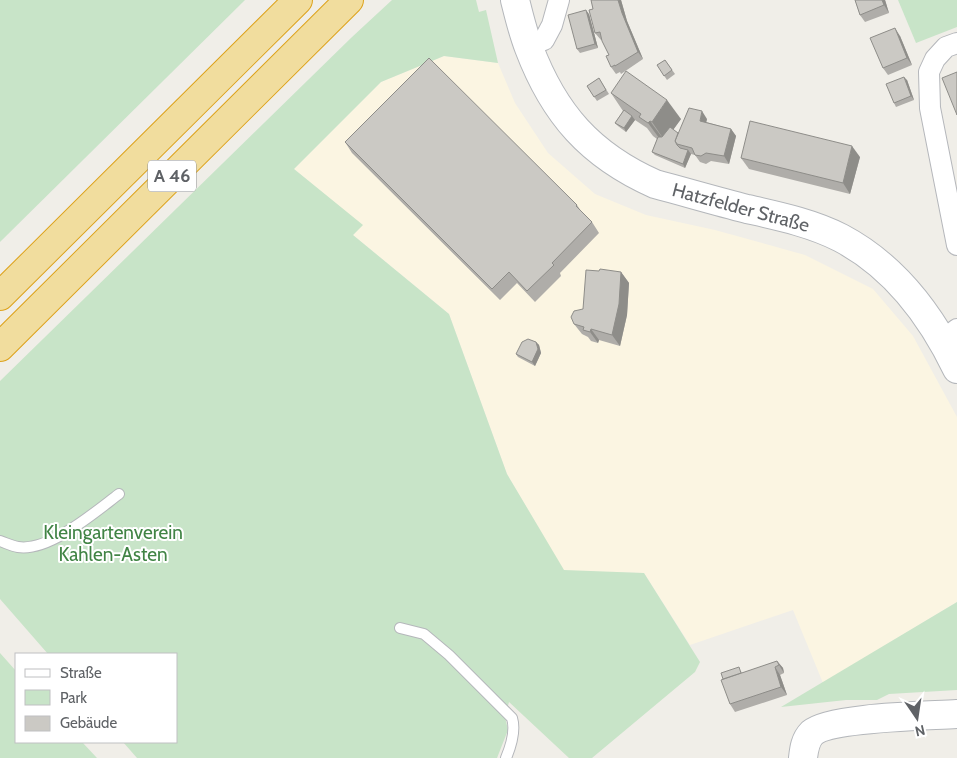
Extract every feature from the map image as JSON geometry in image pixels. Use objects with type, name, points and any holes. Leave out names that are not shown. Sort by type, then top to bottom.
[{"type":"highway","name":"A 46","points":[[0,296],[298,0]]},
{"type":"highway","name":"A 46","points":[[0,347],[347,2]]},
{"type":"main road","name":"Hatzfelder Straße","points":[[515,0],[528,46],[552,99],[574,128],[603,155],[632,173],[655,184],[813,226],[841,238],[868,256],[898,282],[950,335],[957,369]]},
{"type":"main road","points":[[803,758],[805,744],[813,733],[825,726],[845,721],[957,714]]},
{"type":"street","points":[[528,46],[544,40],[552,25],[559,0]]},
{"type":"street","points":[[957,43],[946,47],[935,59],[929,72],[930,108],[957,245]]},
{"type":"lane","points":[[0,541],[19,547],[32,547],[47,542],[65,533],[119,494]]},
{"type":"lane","points":[[400,628],[424,634],[449,655],[512,718],[513,732],[506,758]]},
{"type":"shaded area","points":[[444,56],[498,63],[515,103],[548,153],[595,194],[646,215],[715,230],[805,255],[873,289],[913,336],[957,417],[957,602],[823,683],[793,610],[690,645],[644,573],[564,571],[507,474],[449,314],[353,235],[362,225],[294,169],[381,82]]},
{"type":"green space","points":[[0,0],[245,0],[0,242]]},
{"type":"green space","name":"Kleingartenverein Kahlen-Asten","points":[[392,0],[476,0],[479,12],[486,10],[498,63],[444,56],[381,82],[294,169],[363,225],[353,235],[449,314],[507,474],[564,570],[644,573],[700,662],[695,672],[592,758],[569,758],[509,702],[505,717],[508,730],[497,758],[137,758],[124,743],[178,743],[178,653],[47,653],[0,599],[0,381]]},
{"type":"green space","points":[[898,0],[957,0],[957,27],[916,43]]},
{"type":"green space","points":[[957,602],[957,690],[889,694],[877,700],[846,700],[781,707]]},
{"type":"green space","points":[[0,653],[15,670],[15,743],[83,743],[97,758],[0,758]]},
{"type":"building","points":[[591,0],[618,0],[638,52],[615,66],[611,67],[606,56],[609,55],[600,32],[595,33],[589,10],[593,9]]},
{"type":"building","points":[[855,0],[882,0],[884,5],[860,15]]},
{"type":"building","points":[[586,10],[595,44],[577,49],[568,15]]},
{"type":"building","points":[[895,28],[907,58],[883,68],[870,38]]},
{"type":"building","points":[[429,58],[592,222],[552,263],[554,265],[527,291],[509,272],[492,289],[345,142]]},
{"type":"building","points":[[665,60],[672,70],[664,76],[657,65]]},
{"type":"building","points":[[626,71],[667,100],[652,122],[648,123],[639,117],[641,114],[611,93]]},
{"type":"building","points":[[957,72],[957,115],[942,78]]},
{"type":"building","points":[[904,77],[911,96],[894,103],[886,84]]},
{"type":"building","points":[[599,78],[606,90],[594,97],[587,86]]},
{"type":"building","points":[[689,108],[702,111],[700,121],[731,129],[724,156],[706,153],[701,156],[695,155],[692,148],[677,144],[675,141]]},
{"type":"building","points":[[624,110],[632,116],[624,128],[615,123]]},
{"type":"building","points":[[750,121],[852,146],[843,183],[741,158]]},
{"type":"building","points":[[670,127],[678,133],[675,141],[677,145],[688,150],[683,164],[652,152],[658,137],[662,137]]},
{"type":"building","points":[[600,269],[621,272],[619,304],[612,335],[591,329],[590,332],[583,330],[584,327],[574,324],[571,317],[574,311],[583,309],[586,270],[599,271]]},
{"type":"building","points":[[528,339],[536,342],[538,349],[532,362],[516,354],[522,342]]},
{"type":"building","points":[[777,661],[779,665],[775,667],[781,687],[730,704],[721,680]]},
{"type":"building","points":[[739,667],[741,673],[723,679],[721,673]]}]
